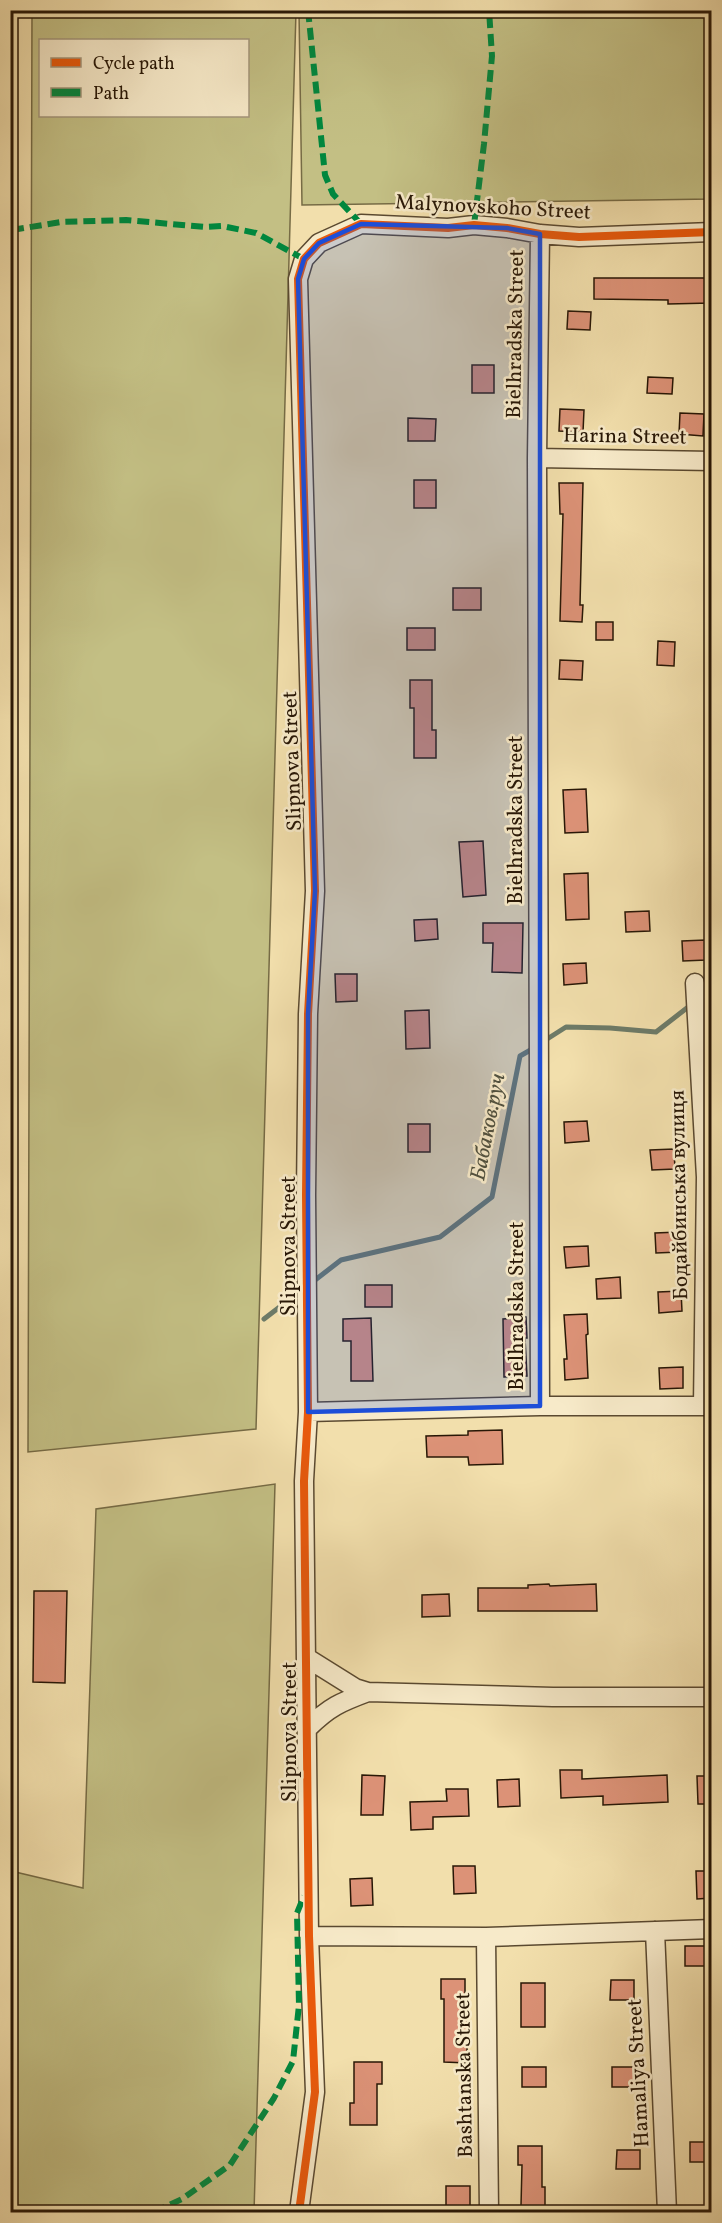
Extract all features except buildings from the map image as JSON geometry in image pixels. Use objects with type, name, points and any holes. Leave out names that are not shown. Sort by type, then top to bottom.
[{"type":"street","name":"Malynovskoho Street","points":[[298,279],[304,259],[319,243],[361,224],[437,228],[474,225],[579,237],[711,232]]},
{"type":"street","name":"Bielhradska Street","points":[[540,234],[537,458],[540,1406]]},
{"type":"street","name":"Slipnova Street","points":[[298,279],[315,891],[308,1014],[308,1412],[304,1481],[308,1658],[309,1936],[315,2092],[299,2212]]},
{"type":"street","name":"Harina Street","points":[[537,458],[711,461]]},
{"type":"street","name":"Бодайбинська вулиця","points":[[695,983],[706,1177],[707,1406]]},
{"type":"street","points":[[308,1412],[540,1406],[707,1406]]},
{"type":"street","name":"Slipnova Street","points":[[308,1658],[355,1688],[368,1692],[553,1697],[711,1697]]},
{"type":"street","points":[[308,1728],[339,1703],[368,1692]]},
{"type":"street","points":[[309,1936],[486,1937],[711,1929]]},
{"type":"street","name":"Hamaliya Street","points":[[655,1931],[667,2212]]},
{"type":"street","name":"Bashtanska Street","points":[[486,1937],[489,2212]]},
{"type":"highlighted area","points":[[361,224],[507,228],[540,234],[540,1406],[308,1412],[308,1014],[315,891],[298,279],[304,259],[319,243]]},
{"type":"shaded area","points":[[32,10],[296,11],[256,1429],[28,1452]]},
{"type":"shaded area","points":[[299,11],[711,11],[711,199],[302,205]]},
{"type":"shaded area","points":[[275,1484],[254,2212],[11,2212],[11,1871],[83,1888],[96,1509]]},
{"type":"waterway","name":"Бабаков.руч","points":[[702,996],[712,980]]},
{"type":"waterway","name":"Бабаков.руч","points":[[544,1041],[566,1027],[656,1032],[692,1004]]},
{"type":"waterway","name":"Бабаков.руч","points":[[310,1284],[341,1260],[440,1237],[492,1197],[520,1056],[534,1048]]},
{"type":"waterway","name":"Бабаков.руч","points":[[264,1319],[303,1289]]},
{"type":"marked path","points":[[308,10],[325,175],[333,194],[361,224]]},
{"type":"marked path","points":[[474,225],[492,56],[489,10]]},
{"type":"marked path","points":[[12,230],[61,222],[126,220],[205,227],[222,226],[256,233],[304,259]]},
{"type":"marked path","points":[[154,2212],[182,2199],[230,2165],[274,2098],[293,2061],[299,2005],[297,1913],[304,1896]]},
{"type":"cycle path","points":[[299,2212],[315,2092],[309,1936],[304,1481],[308,1412],[306,1195],[308,1014],[315,891],[298,279],[304,259],[319,243],[361,224],[448,228],[474,225],[579,237],[712,232]]}]
